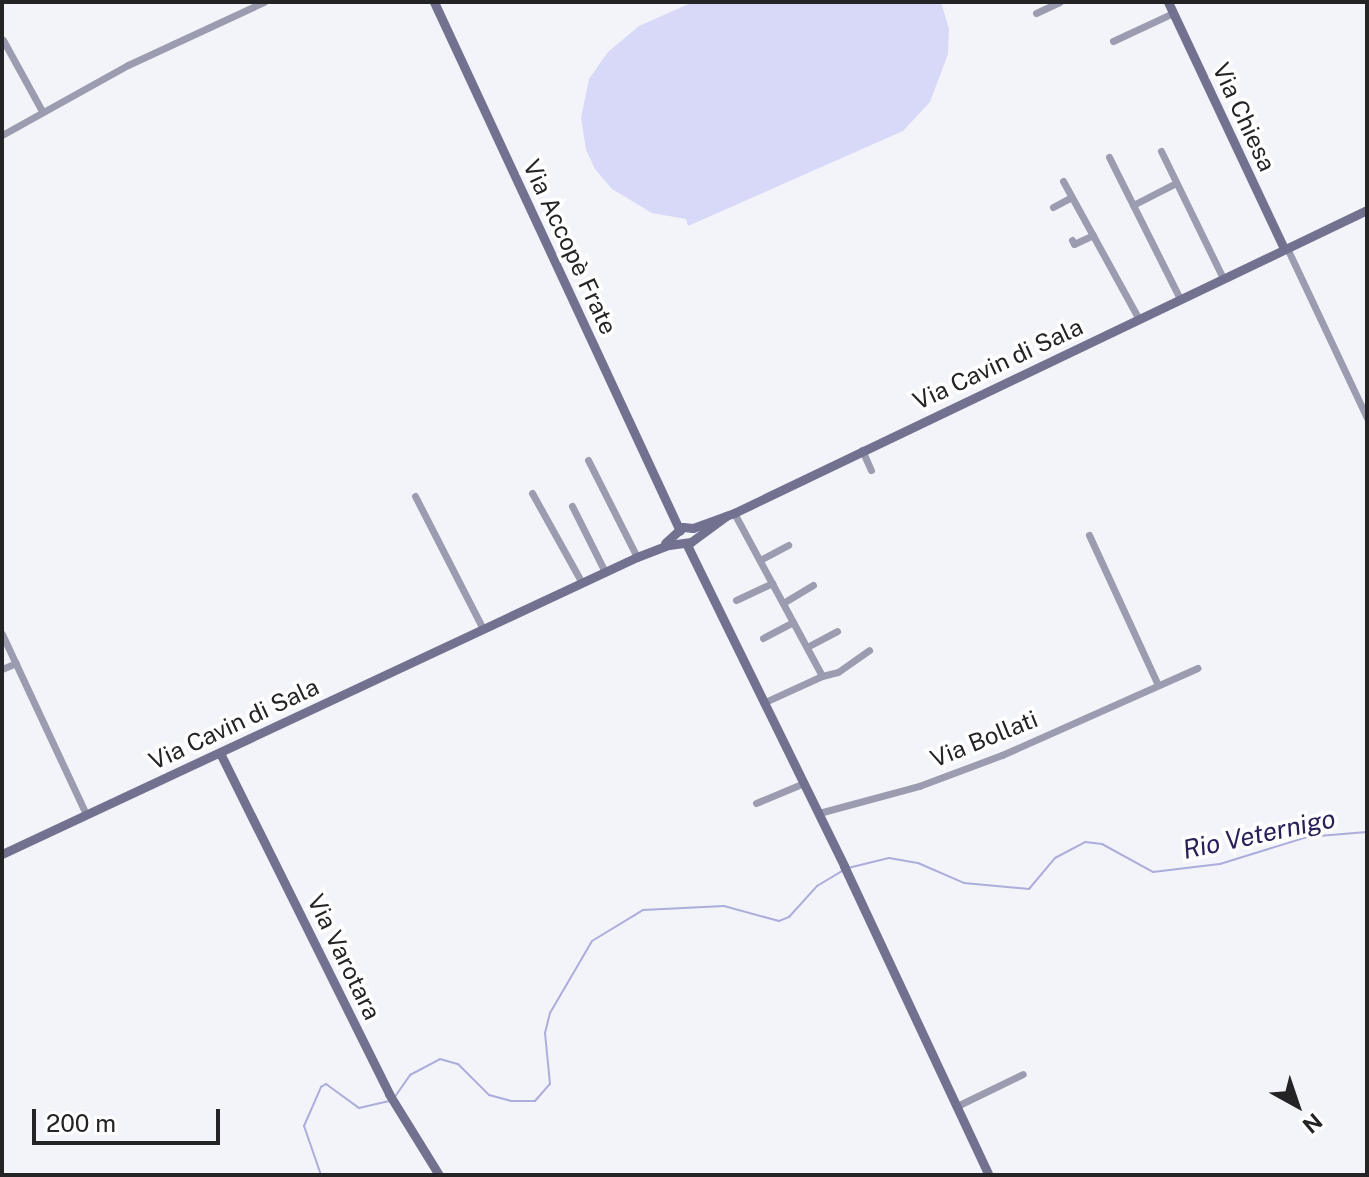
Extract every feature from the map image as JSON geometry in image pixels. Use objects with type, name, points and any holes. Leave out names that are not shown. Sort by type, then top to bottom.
[{"type":"main road","name":"Via Accopè Frate","points":[[434,2],[672,508],[688,535]]},
{"type":"main road","name":"Via Chiesa","points":[[1168,2],[1285,248]]},
{"type":"main road","name":"Via Cavin di Sala","points":[[2,854],[688,535],[1367,210]]},
{"type":"main road","points":[[688,535],[989,1175]]},
{"type":"main road","name":"Via Varotara","points":[[220,753],[392,1098],[439,1175]]},
{"type":"street","points":[[2,135],[128,65],[264,2]]},
{"type":"street","points":[[1036,13],[1060,2]]},
{"type":"street","points":[[1113,41],[1173,13]]},
{"type":"street","points":[[3,40],[42,111]]},
{"type":"street","points":[[1161,151],[1223,278]]},
{"type":"street","points":[[1109,157],[1180,299]]},
{"type":"street","points":[[1063,181],[1139,319]]},
{"type":"street","points":[[1133,205],[1176,183]]},
{"type":"street","points":[[1053,207],[1072,197]]},
{"type":"street","points":[[1072,240],[1074,244],[1093,235]]},
{"type":"street","points":[[1285,248],[1367,418]]},
{"type":"street","points":[[862,450],[871,470]]},
{"type":"street","points":[[588,460],[637,557]]},
{"type":"street","points":[[532,493],[582,583]]},
{"type":"street","points":[[415,496],[483,629]]},
{"type":"street","points":[[572,506],[605,572]]},
{"type":"street","points":[[730,514],[760,560],[822,676]]},
{"type":"street","points":[[1089,535],[1158,685]]},
{"type":"street","points":[[760,560],[788,545]]},
{"type":"street","points":[[736,600],[772,583]]},
{"type":"street","points":[[783,603],[813,585]]},
{"type":"street","points":[[763,638],[793,622]]},
{"type":"street","points":[[807,647],[837,631]]},
{"type":"street","points":[[2,634],[84,810]]},
{"type":"street","points":[[765,702],[838,672],[869,650]]},
{"type":"street","points":[[2,669],[16,663]]},
{"type":"street","name":"Via Bollati","points":[[819,813],[919,786],[960,771],[1197,668]]},
{"type":"street","points":[[756,803],[804,783]]},
{"type":"street","points":[[957,1106],[1023,1074]]},
{"type":"shaded area","points":[[693,2],[941,2],[949,29],[948,54],[930,102],[903,131],[688,226],[686,219],[652,213],[612,189],[595,169],[586,150],[581,118],[589,79],[608,52],[639,26]]},
{"type":"waterway","name":"Rio Veternigo","points":[[848,868],[889,858],[918,863],[964,883],[1029,889],[1055,858],[1085,842],[1102,844],[1153,872],[1220,864],[1307,837],[1367,832]]},
{"type":"waterway","name":"Rio Veternigo","points":[[394,1098],[410,1075],[440,1059],[458,1064],[489,1095],[511,1101],[535,1101],[550,1084],[545,1033],[550,1013],[592,941],[643,910],[724,906],[779,921],[789,917],[817,886],[842,871]]},
{"type":"waterway","name":"Rio Veternigo","points":[[321,1175],[304,1126],[321,1087],[326,1084],[359,1108],[389,1101]]}]
